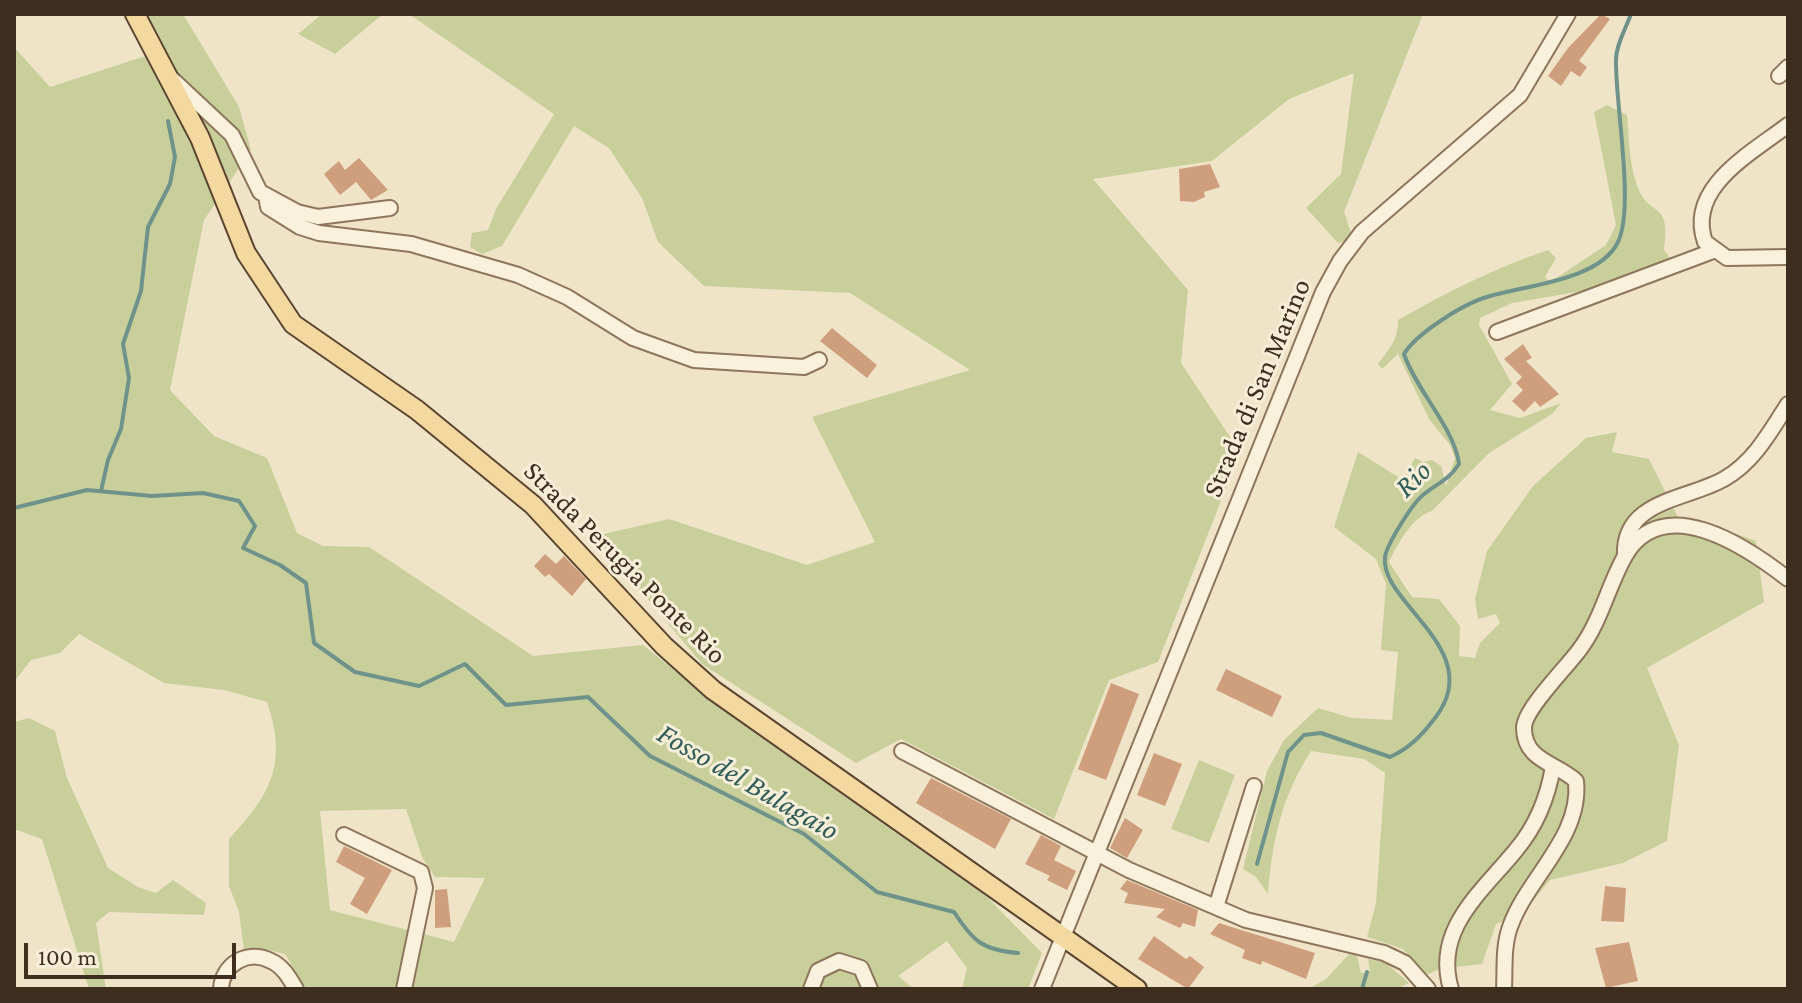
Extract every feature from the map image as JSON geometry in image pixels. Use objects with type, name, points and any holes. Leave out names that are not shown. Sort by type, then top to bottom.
[{"type":"main road","name":"Strada Perugia Ponte Rio","points":[[135,14],[200,138],[246,253],[293,324],[417,410],[533,505],[664,646],[713,690],[1131,987]]},
{"type":"street","name":"Strada di San Marino","points":[[1042,989],[1311,321],[1340,261],[1362,232],[1520,95],[1568,14]]},
{"type":"street","points":[[167,74],[232,135],[244,155],[250,177],[266,195],[297,212],[318,217],[390,208]]},
{"type":"street","points":[[1788,125],[1721,180],[1702,203],[1700,228],[1713,251],[1727,258],[1788,257]]},
{"type":"street","points":[[266,195],[268,207],[300,227],[411,244],[518,275],[567,297],[633,338],[694,360],[804,367],[819,360]]},
{"type":"street","points":[[1497,332],[1713,251]]},
{"type":"street","points":[[1625,557],[1627,530],[1637,518],[1657,505],[1723,480],[1752,457],[1788,404]]},
{"type":"street","points":[[1504,989],[1509,928],[1565,834],[1578,794],[1576,781],[1540,760],[1529,749],[1524,727],[1530,713],[1582,647],[1637,538],[1662,527],[1687,526],[1710,532],[1753,552],[1788,579]]},
{"type":"street","points":[[902,751],[1129,870],[1246,920],[1384,953],[1405,963],[1428,989]]},
{"type":"street","points":[[1451,989],[1446,970],[1448,941],[1478,890],[1516,850],[1540,813],[1549,793],[1553,766]]},
{"type":"street","points":[[1216,907],[1254,786]]},
{"type":"street","points":[[344,835],[421,872],[425,888],[404,989]]},
{"type":"street","points":[[221,989],[221,978],[230,965],[244,958],[260,957],[279,966],[296,989]]},
{"type":"street","points":[[811,989],[818,971],[839,961],[861,968],[870,989]]},
{"type":"green space","points":[[138,14],[183,14],[239,107],[251,150],[204,220],[170,390],[214,436],[267,458],[297,533],[323,546],[369,547],[533,656],[643,645],[735,719],[987,897],[1042,953],[1028,989],[962,989],[967,968],[947,941],[898,976],[914,989],[306,989],[285,954],[264,949],[244,951],[239,912],[229,886],[229,839],[256,807],[272,777],[276,743],[267,702],[224,690],[164,683],[79,634],[60,653],[31,660],[14,682],[14,47],[50,87],[158,52]],"holes":[[[406,809],[422,857],[435,877],[485,878],[454,942],[330,910],[320,811]]]},
{"type":"green space","points":[[322,14],[383,14],[335,54],[298,34]]},
{"type":"green space","points":[[409,14],[1423,14],[1344,212],[1351,232],[1347,241],[1338,243],[1306,208],[1341,174],[1354,73],[1289,99],[1212,161],[1093,179],[1188,290],[1181,363],[1240,452],[1158,662],[1109,680],[1054,819],[901,739],[856,763],[702,664],[595,536],[669,519],[807,565],[875,542],[812,417],[970,370],[850,293],[704,286],[658,242],[642,198],[609,148],[574,126],[502,246],[482,254],[470,247],[472,233],[488,230],[496,209],[554,114]]},
{"type":"green space","points":[[1607,105],[1627,115],[1634,177],[1647,202],[1662,216],[1666,234],[1664,250],[1673,262],[1606,287],[1512,303],[1480,318],[1479,325],[1512,384],[1490,410],[1520,418],[1561,403],[1552,414],[1489,453],[1432,511],[1412,525],[1389,562],[1412,597],[1439,599],[1460,626],[1459,656],[1475,658],[1480,643],[1500,623],[1496,614],[1478,619],[1475,599],[1487,551],[1533,486],[1586,438],[1617,432],[1612,452],[1649,459],[1680,521],[1708,524],[1756,541],[1764,602],[1647,668],[1679,745],[1667,841],[1623,863],[1550,880],[1523,913],[1496,924],[1482,964],[1440,969],[1426,975],[1403,949],[1367,937],[1376,903],[1385,773],[1364,759],[1311,751],[1293,785],[1280,820],[1268,894],[1256,877],[1243,869],[1267,771],[1284,740],[1318,708],[1352,718],[1392,720],[1398,652],[1381,650],[1386,584],[1376,559],[1334,527],[1358,452],[1403,480],[1415,458],[1423,462],[1432,460],[1441,466],[1446,486],[1455,458],[1450,445],[1429,419],[1398,354],[1382,369],[1378,363],[1392,343],[1398,320],[1472,281],[1548,250],[1556,258],[1545,277],[1550,282],[1606,245],[1616,225],[1594,112]]},
{"type":"green space","points":[[29,718],[55,731],[67,778],[108,868],[138,887],[156,893],[173,880],[206,903],[204,915],[109,912],[96,923],[106,989],[89,989],[42,839],[14,829],[14,722]]},
{"type":"green space","points":[[1199,760],[1235,775],[1209,843],[1171,829]]},
{"type":"green space","points":[[1349,954],[1357,956],[1361,973],[1370,971],[1368,959],[1386,963],[1409,983],[1396,989],[1308,989],[1326,979]]},
{"type":"building","points":[[1601,14],[1610,19],[1579,61],[1587,67],[1580,77],[1571,71],[1561,86],[1548,76],[1568,48]]},
{"type":"building","points":[[359,158],[388,190],[371,200],[356,182],[340,195],[324,174],[339,161],[345,170]]},
{"type":"building","points":[[1210,164],[1220,187],[1204,192],[1205,197],[1194,202],[1180,201],[1179,169]]},
{"type":"building","points":[[832,328],[877,365],[867,378],[820,341]]},
{"type":"building","points":[[1523,344],[1532,358],[1526,361],[1559,394],[1540,407],[1535,401],[1524,412],[1512,401],[1523,390],[1516,383],[1522,377],[1504,359]]},
{"type":"building","points":[[545,554],[556,564],[564,556],[586,579],[572,596],[549,574],[545,577],[534,566]]},
{"type":"building","points":[[1226,669],[1282,696],[1272,717],[1216,690]]},
{"type":"building","points":[[1111,683],[1139,694],[1106,780],[1078,769]]},
{"type":"building","points":[[1154,753],[1182,764],[1165,806],[1137,795]]},
{"type":"building","points":[[931,778],[1011,819],[995,849],[916,803]]},
{"type":"building","points":[[1125,818],[1143,830],[1127,858],[1110,848]]},
{"type":"building","points":[[1041,835],[1061,846],[1054,860],[1076,871],[1067,890],[1047,880],[1050,876],[1025,864]]},
{"type":"building","points":[[344,846],[392,870],[367,914],[350,904],[365,878],[336,862]]},
{"type":"building","points":[[1127,880],[1198,910],[1195,927],[1183,923],[1180,928],[1156,917],[1165,909],[1124,903],[1128,893],[1120,889]]},
{"type":"building","points":[[1605,886],[1626,888],[1624,922],[1601,921]]},
{"type":"building","points":[[447,889],[451,927],[435,928],[435,890]]},
{"type":"building","points":[[1219,923],[1315,953],[1306,979],[1262,961],[1261,965],[1242,958],[1245,950],[1210,934]]},
{"type":"building","points":[[1154,936],[1186,959],[1190,956],[1204,967],[1188,989],[1138,959]]},
{"type":"building","points":[[1629,942],[1638,981],[1606,988],[1595,948]]},
{"type":"waterway","name":"Rio","points":[[1257,864],[1288,752],[1304,735],[1321,733],[1390,757],[1410,745],[1425,730],[1448,693],[1449,671],[1441,649],[1398,592],[1388,574],[1385,557],[1395,534],[1413,507],[1459,464],[1450,437],[1404,354],[1441,320],[1466,306],[1487,297],[1578,273],[1608,255],[1618,242],[1623,226],[1625,180],[1616,54],[1631,14]]},
{"type":"waterway","points":[[101,491],[108,460],[121,429],[129,378],[123,344],[141,291],[148,227],[170,184],[175,157],[168,121]]},
{"type":"waterway","name":"Fosso del Bulagaio","points":[[14,508],[87,490],[152,496],[203,493],[239,501],[255,526],[243,548],[280,565],[306,583],[314,643],[355,672],[419,686],[465,664],[506,705],[588,697],[650,756],[804,834],[877,892],[954,912],[980,942],[995,949],[1018,953]]},
{"type":"waterway","name":"Rio","points":[[1362,989],[1367,972]]}]
